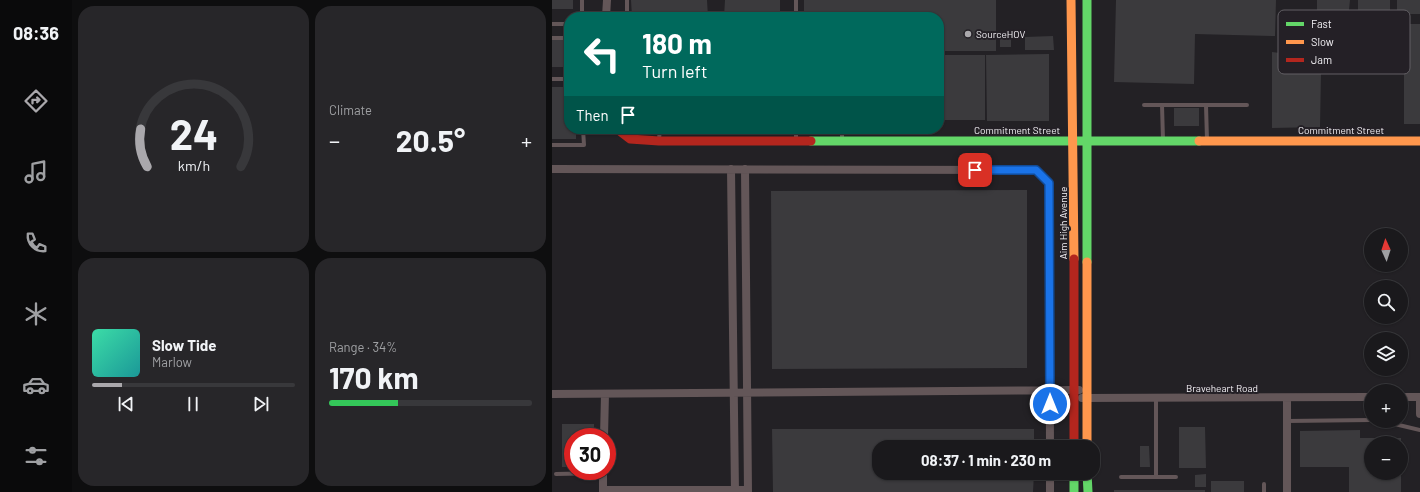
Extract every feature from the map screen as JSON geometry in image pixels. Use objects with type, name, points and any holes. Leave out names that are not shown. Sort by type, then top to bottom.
[{"type":"street","points":[[606,12],[607,0]]},
{"type":"street","name":"Aim High Avenue","points":[[1071,0],[1074,141],[1074,440]]},
{"type":"street","points":[[1087,0],[1087,440]]},
{"type":"street","name":"Commitment Street","points":[[624,134],[630,139],[659,141],[1420,141]]},
{"type":"street","points":[[552,169],[1036,170],[1049,183],[1050,440]]},
{"type":"street","points":[[731,169],[735,392],[735,491]]},
{"type":"street","points":[[603,480],[603,491],[748,491],[745,169]]},
{"type":"street","name":"Braveheart Road","points":[[552,394],[1050,390],[1074,394],[1156,398],[1364,398]]},
{"type":"street","points":[[604,428],[605,394]]},
{"type":"street","points":[[1287,398],[1288,492]]},
{"type":"street","points":[[1408,398],[1420,398],[1420,414]]},
{"type":"street","points":[[1050,480],[1050,492]]},
{"type":"street","points":[[1074,480],[1074,492]]},
{"type":"street","points":[[1087,480],[1088,492]]},
{"type":"lane","points":[[582,0],[582,12]]},
{"type":"lane","points":[[627,0],[627,12]]},
{"type":"lane","points":[[796,0],[796,12]]},
{"type":"lane","points":[[552,24],[564,24]]},
{"type":"lane","points":[[552,38],[564,38]]},
{"type":"lane","points":[[552,79],[564,79]]},
{"type":"lane","points":[[1144,105],[1247,104]]},
{"type":"lane","points":[[1162,105],[1163,142]]},
{"type":"lane","points":[[1206,105],[1207,142]]},
{"type":"lane","points":[[552,145],[584,144],[583,134]]},
{"type":"lane","points":[[659,141],[660,134]]},
{"type":"lane","points":[[796,134],[796,141]]},
{"type":"lane","points":[[842,134],[842,141]]},
{"type":"lane","points":[[1156,398],[1156,477]]},
{"type":"lane","points":[[1287,421],[1364,420]]},
{"type":"lane","points":[[1408,427],[1420,430]]},
{"type":"lane","points":[[556,474],[564,474]]},
{"type":"lane","points":[[1121,477],[1176,477]]},
{"type":"lane","points":[[1264,484],[1264,492]]},
{"type":"building","points":[[552,0],[573,0],[573,9],[552,9]]},
{"type":"building","points":[[631,0],[707,0],[708,12],[632,12]]},
{"type":"building","points":[[725,0],[780,0],[780,12],[724,12]]},
{"type":"building","name":"SourceHOV","points":[[804,0],[996,0],[996,51],[944,51],[944,12],[804,12]]},
{"type":"building","points":[[1116,0],[1276,0],[1275,36],[1195,34],[1194,84],[1114,82]]},
{"type":"building","points":[[1317,0],[1350,0],[1349,10],[1317,10]]},
{"type":"building","points":[[1358,0],[1390,0],[1390,10],[1358,10]]},
{"type":"building","points":[[1397,0],[1420,0],[1420,14],[1410,14],[1410,10],[1397,10]]},
{"type":"building","points":[[1410,24],[1420,24],[1420,124],[1404,124],[1404,74],[1410,74]]},
{"type":"building","points":[[1053,36],[1054,50],[1025,50],[1025,37]]},
{"type":"building","points":[[1000,37],[1011,37],[1011,47],[1000,47]]},
{"type":"building","points":[[552,40],[564,40],[564,67],[552,67]]},
{"type":"building","points":[[1272,52],[1278,53],[1278,74],[1321,74],[1320,127],[1272,128]]},
{"type":"building","points":[[1049,54],[1049,121],[987,121],[986,55]]},
{"type":"building","points":[[944,55],[985,55],[985,120],[944,120]]},
{"type":"building","points":[[552,87],[564,87],[564,134],[576,134],[576,139],[552,139]]},
{"type":"building","points":[[1174,108],[1199,108],[1199,126],[1174,126]]},
{"type":"building","points":[[1027,190],[1027,368],[772,369],[771,191]]},
{"type":"building","points":[[562,424],[594,424],[594,428],[564,428],[564,467],[562,467]]},
{"type":"building","points":[[1179,427],[1205,427],[1206,468],[1179,468]]},
{"type":"building","points":[[772,429],[1034,429],[1034,440],[872,440],[872,480],[1034,480],[1033,492],[773,492]]},
{"type":"building","points":[[1360,430],[1360,438],[1364,438],[1364,480],[1401,480],[1401,492],[1349,492],[1349,467],[1300,467],[1300,431]]},
{"type":"building","points":[[1140,446],[1149,446],[1150,467],[1140,467]]},
{"type":"building","points":[[1206,474],[1206,487],[1195,487],[1195,475]]},
{"type":"building","points":[[1211,481],[1244,481],[1244,492],[1211,492]]},
{"type":"building","points":[[1114,490],[1205,490],[1205,492],[1114,492]]},
{"type":"traffic: fast","points":[[1087,0],[1087,262]]},
{"type":"traffic: fast","points":[[811,141],[1199,141]]},
{"type":"traffic: fast","points":[[1074,480],[1074,492]]},
{"type":"traffic: fast","points":[[1087,480],[1088,492]]},
{"type":"traffic: slow","points":[[1071,0],[1074,259]]},
{"type":"traffic: slow","points":[[1199,141],[1420,141]]},
{"type":"traffic: slow","points":[[1087,262],[1087,440]]},
{"type":"traffic: jam","points":[[624,134],[630,139],[659,141],[811,141]]},
{"type":"traffic: jam","points":[[1074,259],[1074,440]]},
{"type":"place","name":"SourceHOV","points":[[968,34]]},
{"type":"route","points":[[975,170],[1036,170],[1049,183],[1050,404]]}]
